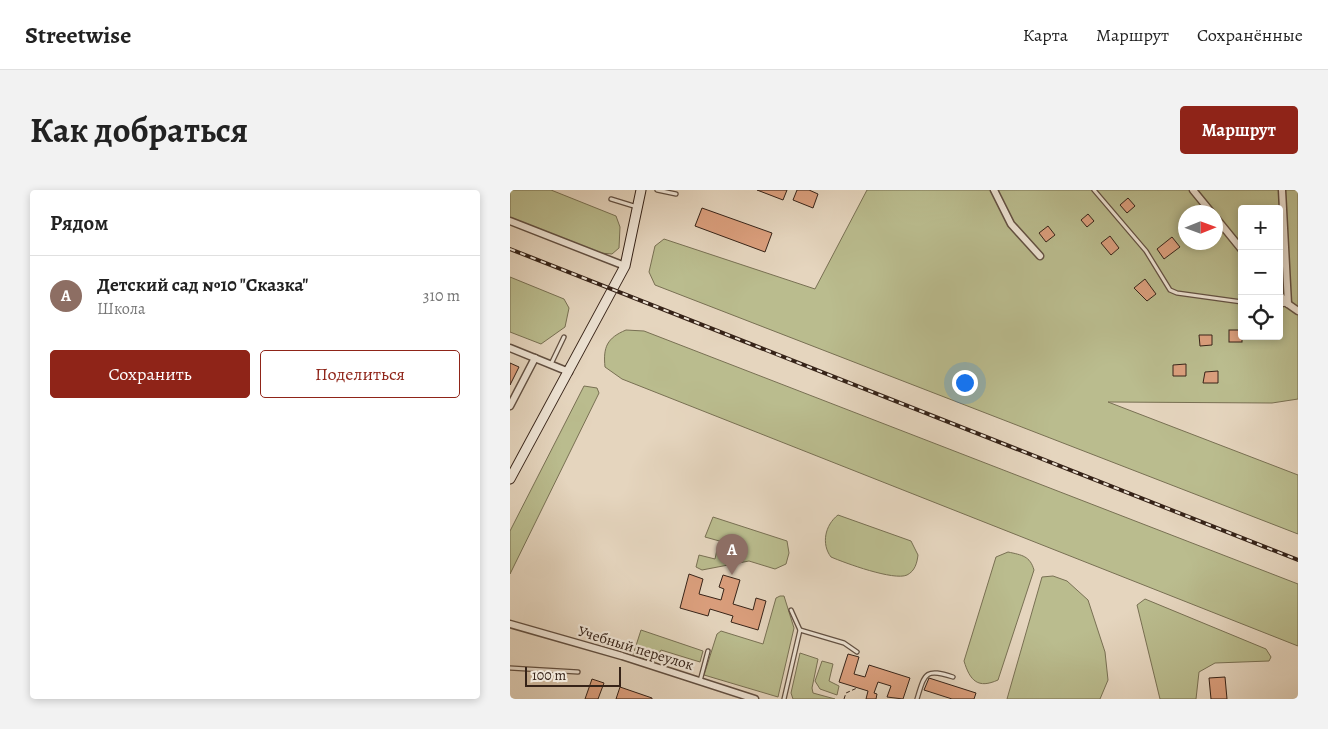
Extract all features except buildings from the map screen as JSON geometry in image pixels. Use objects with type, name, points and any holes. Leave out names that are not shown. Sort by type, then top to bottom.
[{"type":"street","points":[[510,480],[570,372],[625,266],[641,190]]},
{"type":"street","points":[[994,190],[1011,224],[1040,256]]},
{"type":"street","points":[[1193,190],[1205,205]]},
{"type":"street","points":[[1282,190],[1282,250]]},
{"type":"street","points":[[510,221],[625,266]]},
{"type":"street","points":[[1223,227],[1238,245]]},
{"type":"street","points":[[1283,272],[1288,304]]},
{"type":"street","points":[[1280,295],[1298,311]]},
{"type":"street","points":[[510,348],[570,372]]},
{"type":"street","points":[[510,406],[535,358]]},
{"type":"street","name":"Учебный переулок","points":[[510,624],[622,656],[755,699]]},
{"type":"lane","points":[[657,190],[676,194]]},
{"type":"lane","points":[[1094,190],[1146,251],[1170,290],[1178,293],[1238,301]]},
{"type":"lane","points":[[611,200],[638,207]]},
{"type":"lane","points":[[1283,305],[1288,304]]},
{"type":"lane","points":[[550,364],[564,338]]},
{"type":"lane","points":[[784,699],[800,630],[791,610]]},
{"type":"lane","points":[[800,630],[844,643],[857,652]]},
{"type":"lane","points":[[700,681],[708,651]]},
{"type":"lane","points":[[510,668],[578,672]]},
{"type":"lane","points":[[917,699],[924,677],[929,672],[953,677]]},
{"type":"path","points":[[844,699],[846,693],[857,688]]},
{"type":"green space","points":[[510,190],[551,190],[616,216],[620,227],[619,248],[612,254],[600,253],[510,221]]},
{"type":"green space","points":[[867,190],[1298,190],[1298,399],[1272,403],[1108,402],[1298,475],[1298,534],[655,285],[649,272],[655,246],[664,239],[815,289]]},
{"type":"green space","points":[[510,277],[564,299],[569,308],[565,327],[541,344],[510,332]]},
{"type":"green space","points":[[626,330],[644,331],[1298,584],[1298,646],[622,379],[605,367],[605,354],[610,340]]},
{"type":"green space","points":[[584,386],[597,388],[599,393],[510,574],[510,531]]},
{"type":"green space","points":[[838,515],[911,541],[918,555],[914,569],[907,575],[892,576],[831,557],[825,541],[827,529]]},
{"type":"green space","points":[[713,517],[787,541],[789,553],[786,564],[775,569],[749,561],[702,570],[696,567],[699,555],[715,559],[718,545],[722,546],[720,552],[733,556],[739,542],[725,537],[723,542],[705,537]]},
{"type":"green space","points":[[1008,552],[1028,559],[1034,570],[998,680],[985,684],[972,678],[964,661],[996,557]]},
{"type":"green space","points":[[1053,576],[1067,581],[1088,600],[1105,652],[1108,680],[1100,699],[1007,699],[1042,577]]},
{"type":"green space","points":[[784,596],[794,628],[778,697],[704,675],[717,634],[721,631],[763,644],[776,598]]},
{"type":"green space","points":[[1145,599],[1266,649],[1271,657],[1269,661],[1215,663],[1199,672],[1196,699],[1160,699],[1137,605]]},
{"type":"green space","points":[[641,630],[703,651],[700,662],[661,650],[654,662],[633,655]]},
{"type":"green space","points":[[800,653],[818,659],[812,688],[813,693],[835,699],[793,699],[791,693]]},
{"type":"green space","points":[[822,661],[833,664],[829,681],[839,686],[837,695],[820,689],[815,681]]},
{"type":"railway","points":[[510,249],[1298,560]]},
{"type":"place","name":"Детский сад №10 \"Сказка\"","points":[[732,575]]}]
